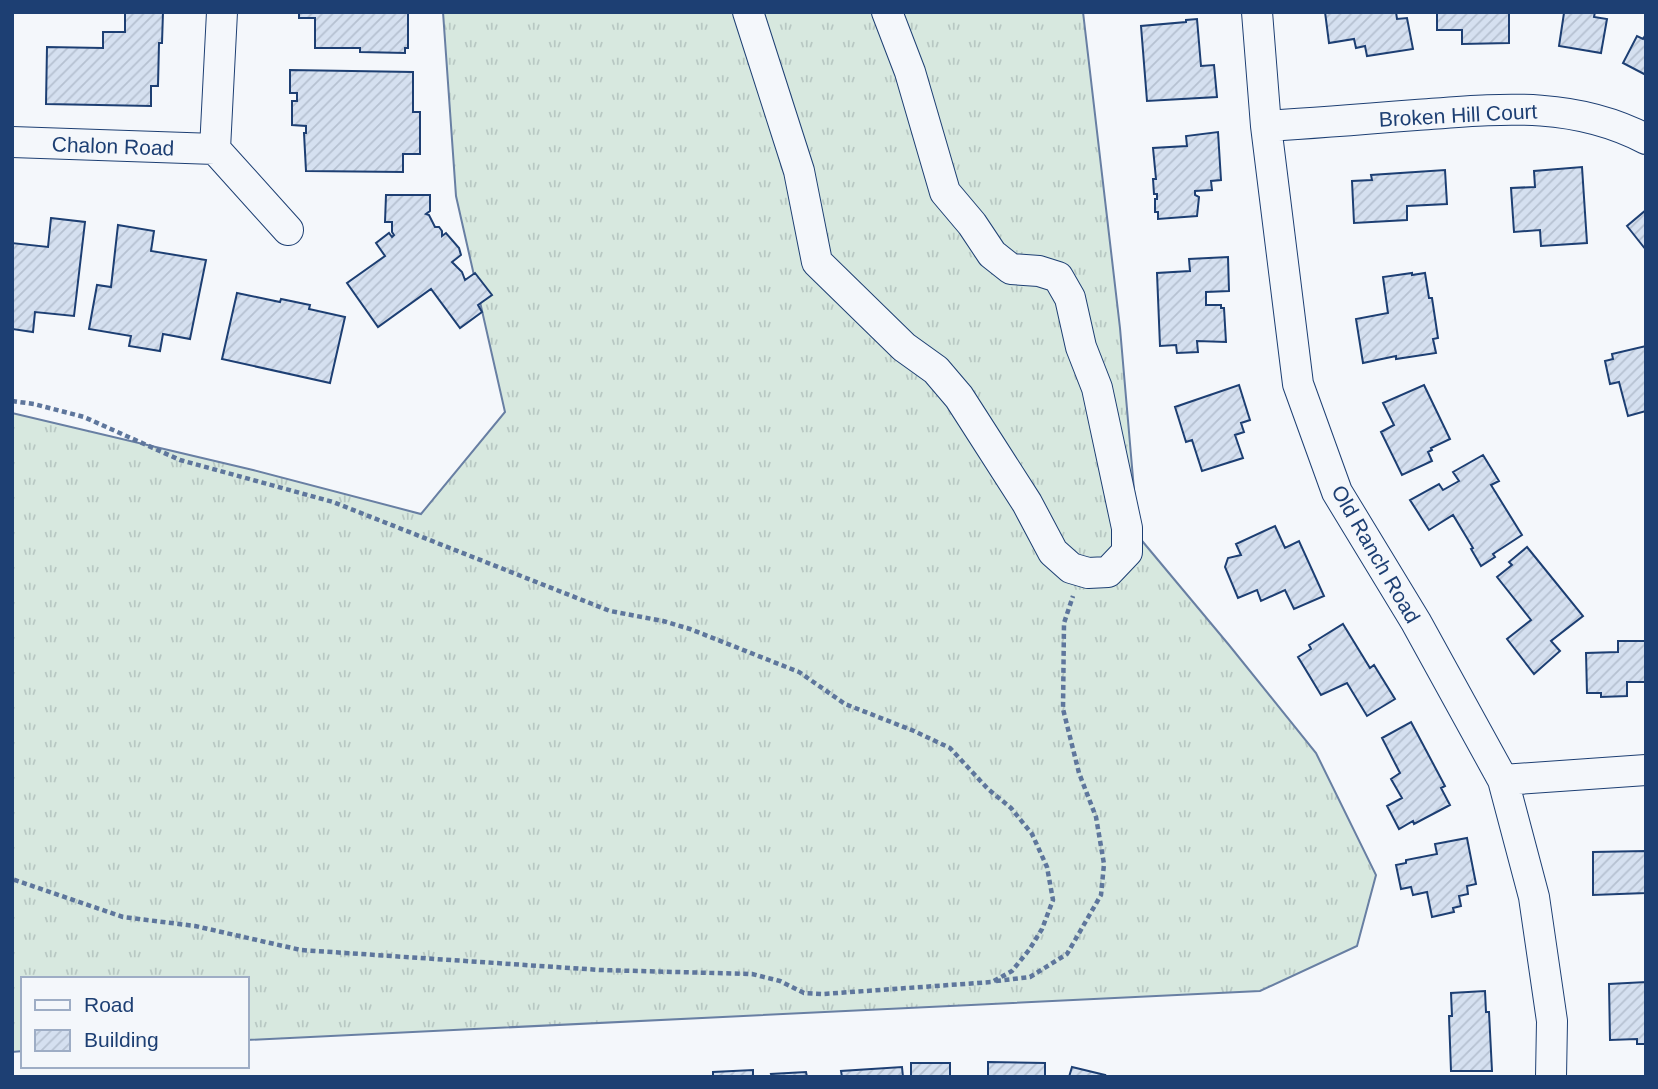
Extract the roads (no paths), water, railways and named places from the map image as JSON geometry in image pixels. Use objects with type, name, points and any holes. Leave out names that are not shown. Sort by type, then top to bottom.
[{"type":"street","points":[[222,12],[215,149],[288,230]]},
{"type":"street","points":[[748,12],[799,171],[817,262],[904,347],[936,370],[959,397],[1027,503],[1053,552],[1071,568],[1088,573],[1108,572],[1126,552],[1128,528],[1097,388],[1081,347],[1070,298],[1058,277],[1040,271],[1011,269],[992,254],[972,224],[945,192],[910,72],[887,12]]},
{"type":"street","name":"Old Ranch Road","points":[[1257,12],[1266,126],[1298,384],[1338,492],[1416,622],[1503,780],[1534,897],[1552,1021],[1551,1077]]},
{"type":"street","name":"Broken Hill Court","points":[[1266,126],[1510,108],[1569,112],[1624,128],[1646,139]]},
{"type":"street","name":"Chalon Road","points":[[12,142],[215,149]]},
{"type":"street","points":[[1503,780],[1646,770]]}]
